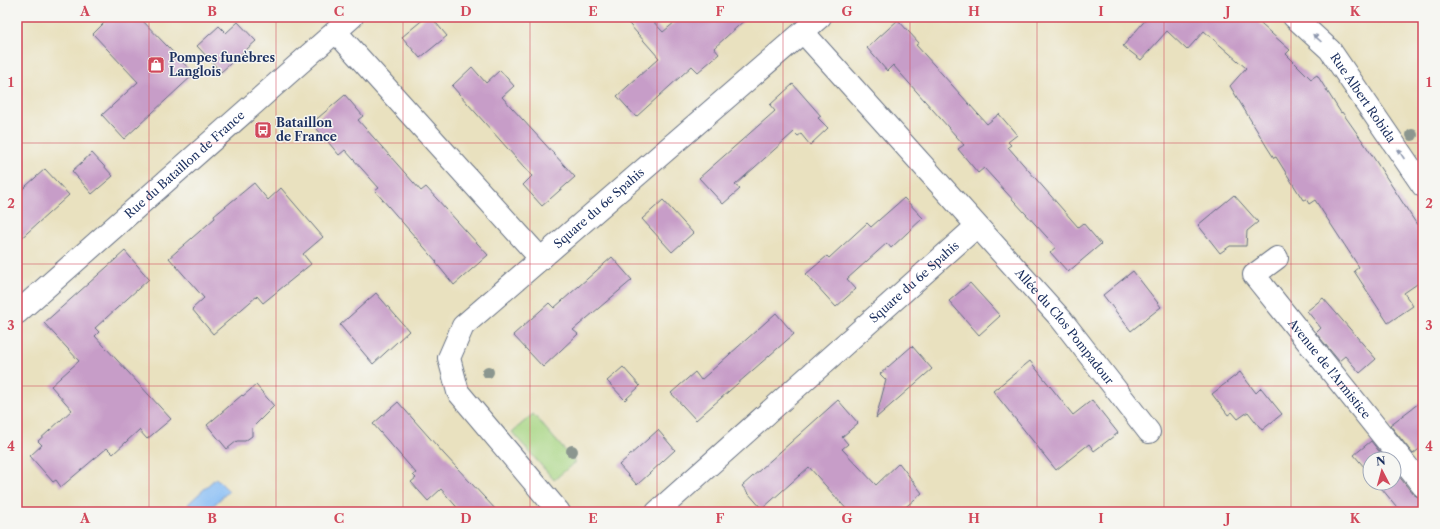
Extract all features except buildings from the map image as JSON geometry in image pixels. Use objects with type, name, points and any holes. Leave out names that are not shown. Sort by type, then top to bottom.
[{"type":"street","name":"Rue du Bataillon de France","points":[[17,313],[352,17]]},
{"type":"street","name":"Square du 6e Spahis","points":[[559,512],[458,392],[449,358],[463,326],[820,17]]},
{"type":"street","name":"Rue Albert Robida","points":[[1294,17],[1330,50],[1423,186]]},
{"type":"street","points":[[336,32],[541,259]]},
{"type":"street","points":[[803,32],[977,226]]},
{"type":"street","name":"Square du 6e Spahis","points":[[657,512],[977,226]]},
{"type":"street","name":"Allée du Clos Pompadour","points":[[977,226],[1061,319],[1148,432]]},
{"type":"street","name":"Avenue de l'Armistice","points":[[1277,258],[1254,276],[1423,486]]},
{"type":"green space","points":[[533,414],[575,462],[554,480],[512,432]]},
{"type":"water","points":[[216,478],[229,491],[206,512],[188,512],[190,506],[188,504]]},
{"type":"place","name":"Pompes funèbres Langlois","points":[[156,65]]},
{"type":"place","name":"Bataillon de France","points":[[263,130]]}]
